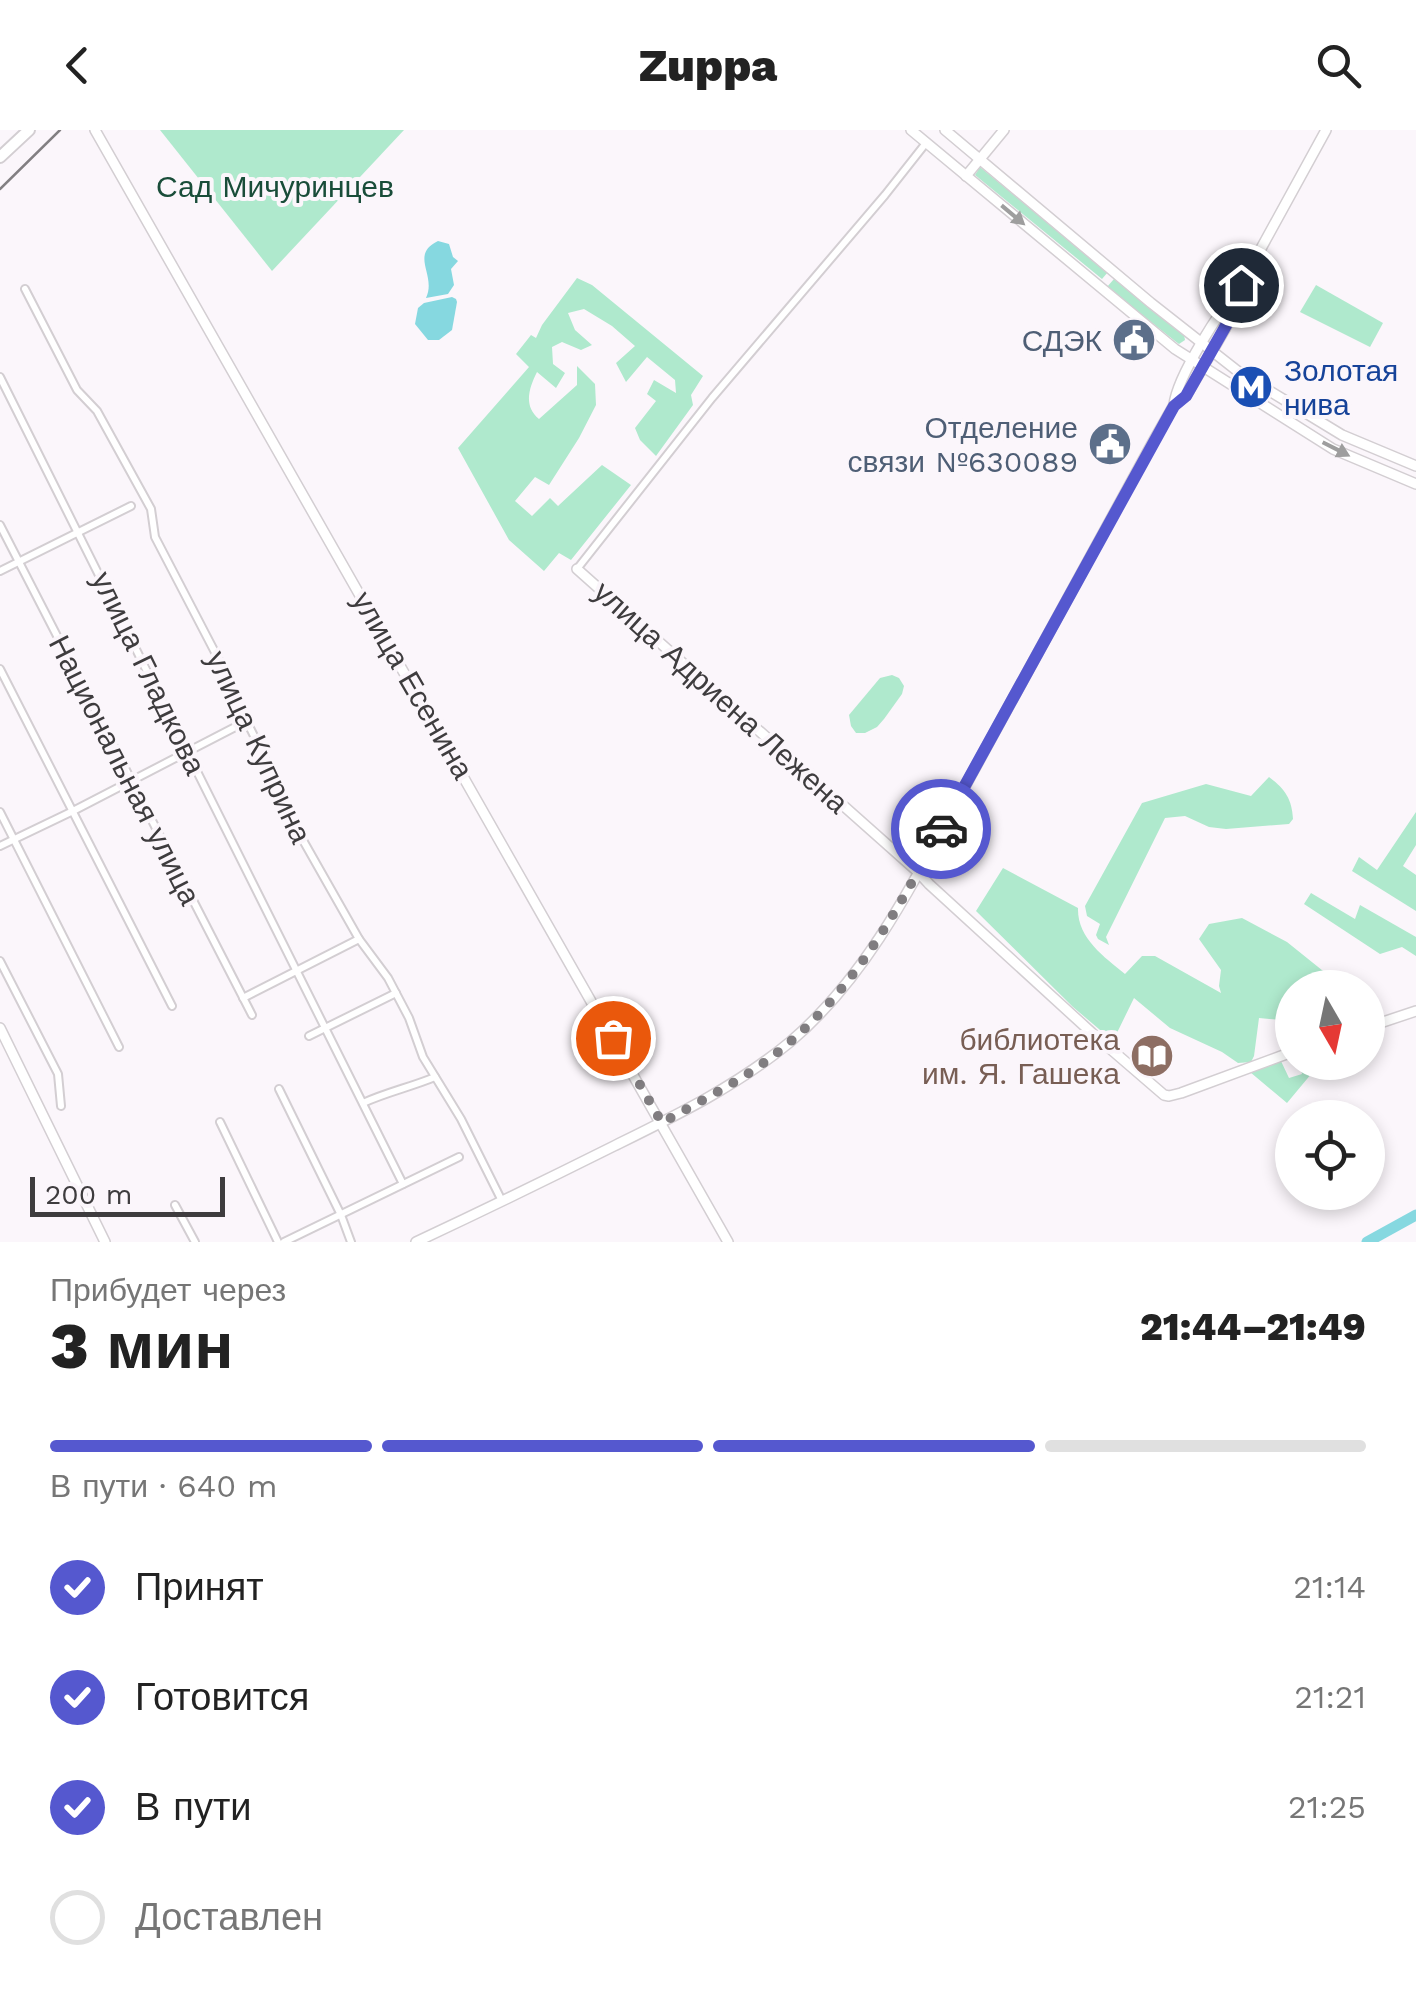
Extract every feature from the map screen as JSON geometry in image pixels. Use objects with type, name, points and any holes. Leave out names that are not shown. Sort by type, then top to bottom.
[{"type":"main road","points":[[0,157],[29,130]]},
{"type":"main road","name":"улица Есенина","points":[[96,130],[728,1242]]},
{"type":"main road","points":[[911,130],[1140,322],[1192,360],[1332,449],[1416,484]]},
{"type":"main road","points":[[944,130],[1113,272],[1245,376],[1342,435],[1416,466]]},
{"type":"main road","points":[[966,176],[1004,130]]},
{"type":"main road","points":[[416,1242],[662,1123],[756,1069],[819,1016],[867,957],[918,872],[1174,406],[1176,391],[1192,360],[1226,302],[1241,285],[1326,130]]},
{"type":"main road","points":[[1100,288],[1113,272]]},
{"type":"main road","points":[[1174,406],[1186,396],[1224,329],[1236,307],[1241,285]]},
{"type":"main road","points":[[1224,329],[1224,354],[1245,376]]},
{"type":"main road","name":"улица Адриена Лежена","points":[[577,569],[1164,1095],[1181,1093],[1275,1058]]},
{"type":"main road","points":[[1385,1021],[1416,1011]]},
{"type":"main road","points":[[0,1028],[104,1242]]},
{"type":"street","points":[[577,569],[712,398],[926,143]]},
{"type":"street","name":"улица Куприна","points":[[26,289],[78,390],[97,411],[151,510],[155,536],[219,660],[242,723],[249,726],[300,834],[360,939],[388,978],[423,1057],[461,1120],[502,1202]]},
{"type":"street","name":"улица Гладкова","points":[[0,378],[404,1184]]},
{"type":"street","points":[[0,571],[131,506]]},
{"type":"street","name":"Национальная улица","points":[[0,526],[252,1015]]},
{"type":"street","points":[[0,669],[172,1006]]},
{"type":"street","points":[[0,846],[242,723]]},
{"type":"street","points":[[0,812],[119,1046]]},
{"type":"street","points":[[243,998],[360,939]]},
{"type":"street","points":[[0,961],[58,1074],[61,1106]]},
{"type":"street","points":[[309,1036],[396,993]]},
{"type":"street","points":[[363,1103],[435,1077]]},
{"type":"street","points":[[280,1089],[352,1242]]},
{"type":"street","points":[[220,1122],[281,1242],[459,1157]]},
{"type":"street","points":[[175,1205],[195,1242]]},
{"type":"green space","name":"Сад Мичуринцев","points":[[160,130],[404,130],[272,271]]},
{"type":"green space","points":[[980,167],[1108,272],[1102,279],[975,175]]},
{"type":"green space","points":[[577,278],[592,285],[703,376],[691,395],[693,405],[656,456],[640,440],[635,428],[656,401],[647,394],[654,380],[676,393],[675,380],[647,357],[626,382],[616,363],[635,346],[584,309],[568,313],[575,330],[592,345],[581,350],[562,342],[552,347],[553,364],[565,373],[556,388],[537,372],[529,403],[539,419],[577,385],[577,366],[595,384],[596,405],[549,485],[535,477],[515,501],[532,516],[550,498],[558,506],[602,465],[631,485],[571,560],[559,553],[544,571],[509,540],[458,448],[529,367],[516,354],[531,335],[536,338]]},
{"type":"green space","points":[[1114,279],[1184,335],[1185,340],[1179,344],[1107,287]]},
{"type":"green space","points":[[1316,285],[1383,323],[1370,347],[1300,312]]},
{"type":"green space","points":[[892,675],[904,686],[902,694],[877,727],[856,733],[849,715],[880,678]]},
{"type":"green space","points":[[1269,777],[1289,800],[1293,819],[1289,824],[1226,829],[1209,827],[1185,816],[1165,818],[1106,937],[1109,945],[1098,939],[1100,924],[1087,916],[1085,906],[1142,803],[1206,784],[1251,796]]},
{"type":"green space","points":[[1416,812],[1416,845],[1403,866],[1416,875],[1416,911],[1352,871],[1359,857],[1377,870]]},
{"type":"green space","points":[[1003,868],[1078,908],[1087,938],[1125,974],[1142,956],[1155,956],[1221,993],[1221,970],[1199,939],[1209,924],[1242,918],[1287,942],[1322,970],[1275,970],[1275,1019],[1259,1018],[1254,1056],[1251,1062],[1238,1063],[1170,1028],[1134,998],[1113,1041],[976,911]]},
{"type":"green space","points":[[1311,893],[1355,919],[1360,905],[1416,937],[1416,956],[1402,947],[1380,954],[1304,904]]},
{"type":"green space","points":[[1275,1061],[1275,1080],[1306,1080],[1290,1100],[1283,1100],[1250,1072]]},
{"type":"water","points":[[438,241],[449,244],[458,261],[451,269],[454,285],[448,294],[426,298],[425,253]]},
{"type":"water","points":[[452,297],[457,302],[452,330],[439,340],[428,340],[415,324],[418,308]]},
{"type":"waterway","points":[[1367,1242],[1416,1215]]},
{"type":"tram line","points":[[0,189],[60,130]]},
{"type":"way so far","points":[[613,1038],[662,1123],[756,1069],[819,1016],[846,986],[882,935],[941,829]]},
{"type":"place","name":"СДЭК","points":[[1134,340]]},
{"type":"place","name":"Золотая нива","points":[[1251,387]]},
{"type":"place","name":"Отделение связи №630089","points":[[1110,444]]},
{"type":"place","name":"библиотека им. Я. Гашека","points":[[1152,1056]]},
{"type":"route","points":[[941,829],[1174,406],[1186,396],[1224,329],[1236,307],[1241,285]]}]
